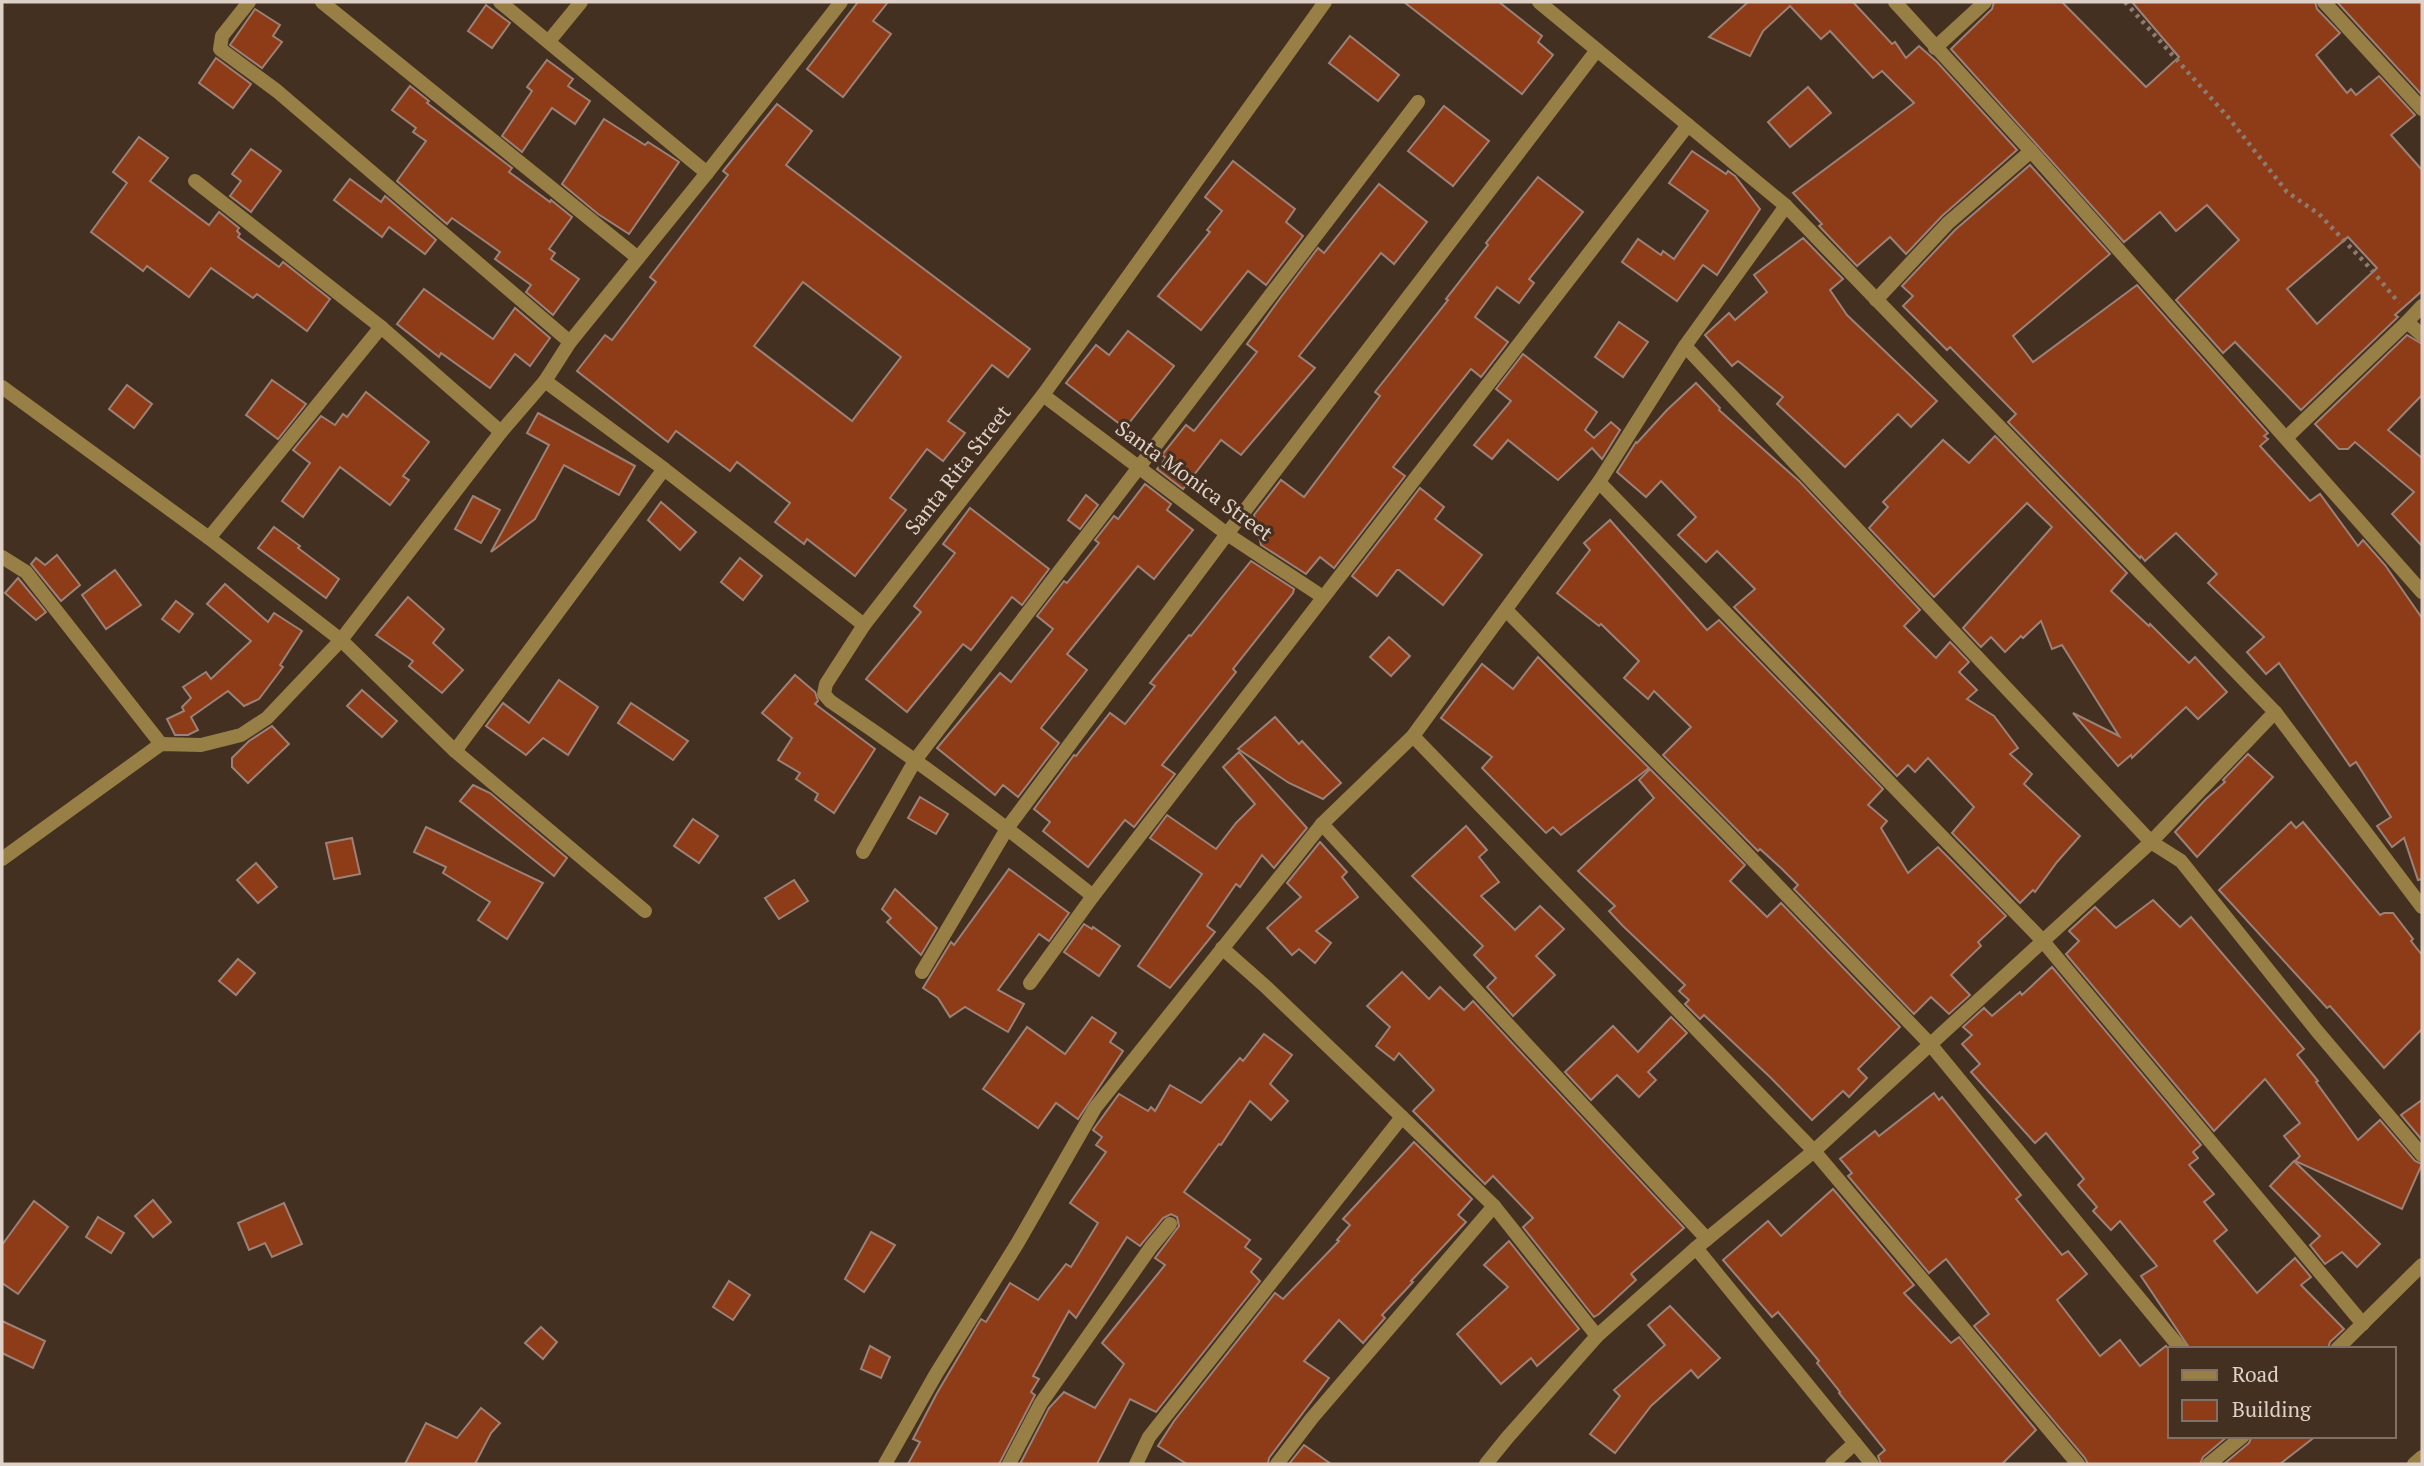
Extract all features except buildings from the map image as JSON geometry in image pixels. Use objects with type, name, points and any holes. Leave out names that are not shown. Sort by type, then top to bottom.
[{"type":"street","points":[[249,2],[222,36],[220,49],[277,91],[570,342]]},
{"type":"street","points":[[322,2],[638,258]]},
{"type":"street","points":[[500,2],[707,173]]},
{"type":"street","points":[[549,41],[581,2]]},
{"type":"street","points":[[2,859],[161,744],[201,745],[241,735],[267,718],[341,640],[501,432],[545,382],[570,342],[841,2]]},
{"type":"street","name":"Santa Rita Street","points":[[1093,896],[1008,827],[830,701],[824,694],[826,684],[864,625],[1043,395],[1325,2]]},
{"type":"street","points":[[1539,2],[1786,206],[2275,712],[2422,907]]},
{"type":"street","points":[[1895,2],[2031,151],[2422,592]]},
{"type":"street","points":[[1935,48],[1985,2]]},
{"type":"street","points":[[2324,2],[2422,109]]},
{"type":"street","points":[[922,972],[1008,827],[1227,534],[1597,50]]},
{"type":"street","points":[[863,852],[915,759],[1418,102]]},
{"type":"street","points":[[1030,984],[1093,896],[1688,125]]},
{"type":"street","points":[[1875,300],[1948,223],[2031,151]]},
{"type":"street","points":[[195,181],[381,327],[501,432]]},
{"type":"street","points":[[885,1464],[1095,1108],[1322,824],[1413,736],[1599,482],[1685,346],[1786,206]]},
{"type":"street","points":[[2286,438],[2422,306]]},
{"type":"street","points":[[2408,320],[2422,335]]},
{"type":"street","points":[[209,537],[381,327]]},
{"type":"street","points":[[1685,346],[2151,842],[2181,861],[2317,1031],[2422,1155]]},
{"type":"street","points":[[545,382],[664,469],[864,625]]},
{"type":"street","points":[[2,387],[209,537],[341,640],[455,751],[645,911]]},
{"type":"street","name":"Santa Monica Street","points":[[1043,395],[1227,534],[1323,597]]},
{"type":"street","points":[[455,751],[664,469]]},
{"type":"street","points":[[1599,482],[2042,940],[2364,1324]]},
{"type":"street","points":[[2,557],[26,572],[161,744]]},
{"type":"street","points":[[1506,610],[1725,831],[1930,1044],[2179,1347]]},
{"type":"street","points":[[1486,1464],[1597,1336],[1701,1243],[1814,1151],[2151,842],[2275,712]]},
{"type":"street","points":[[1413,736],[1814,1151],[2078,1464]]},
{"type":"street","points":[[1322,824],[1701,1243],[1872,1464]]},
{"type":"street","points":[[1222,948],[1494,1206],[1597,1336]]},
{"type":"street","points":[[1136,1464],[1149,1437],[1402,1117]]},
{"type":"street","points":[[1277,1464],[1311,1418],[1494,1206]]},
{"type":"street","points":[[1009,1464],[1041,1403],[1170,1224]]},
{"type":"street","points":[[2339,1347],[2422,1265]]},
{"type":"street","points":[[2209,1464],[2241,1438]]},
{"type":"street","points":[[1832,1464],[1855,1443]]},
{"type":"street","points":[[2414,1464],[2422,1457]]},
{"type":"path","points":[[2125,2],[2228,117],[2287,192],[2319,214],[2370,268],[2408,320]]}]
